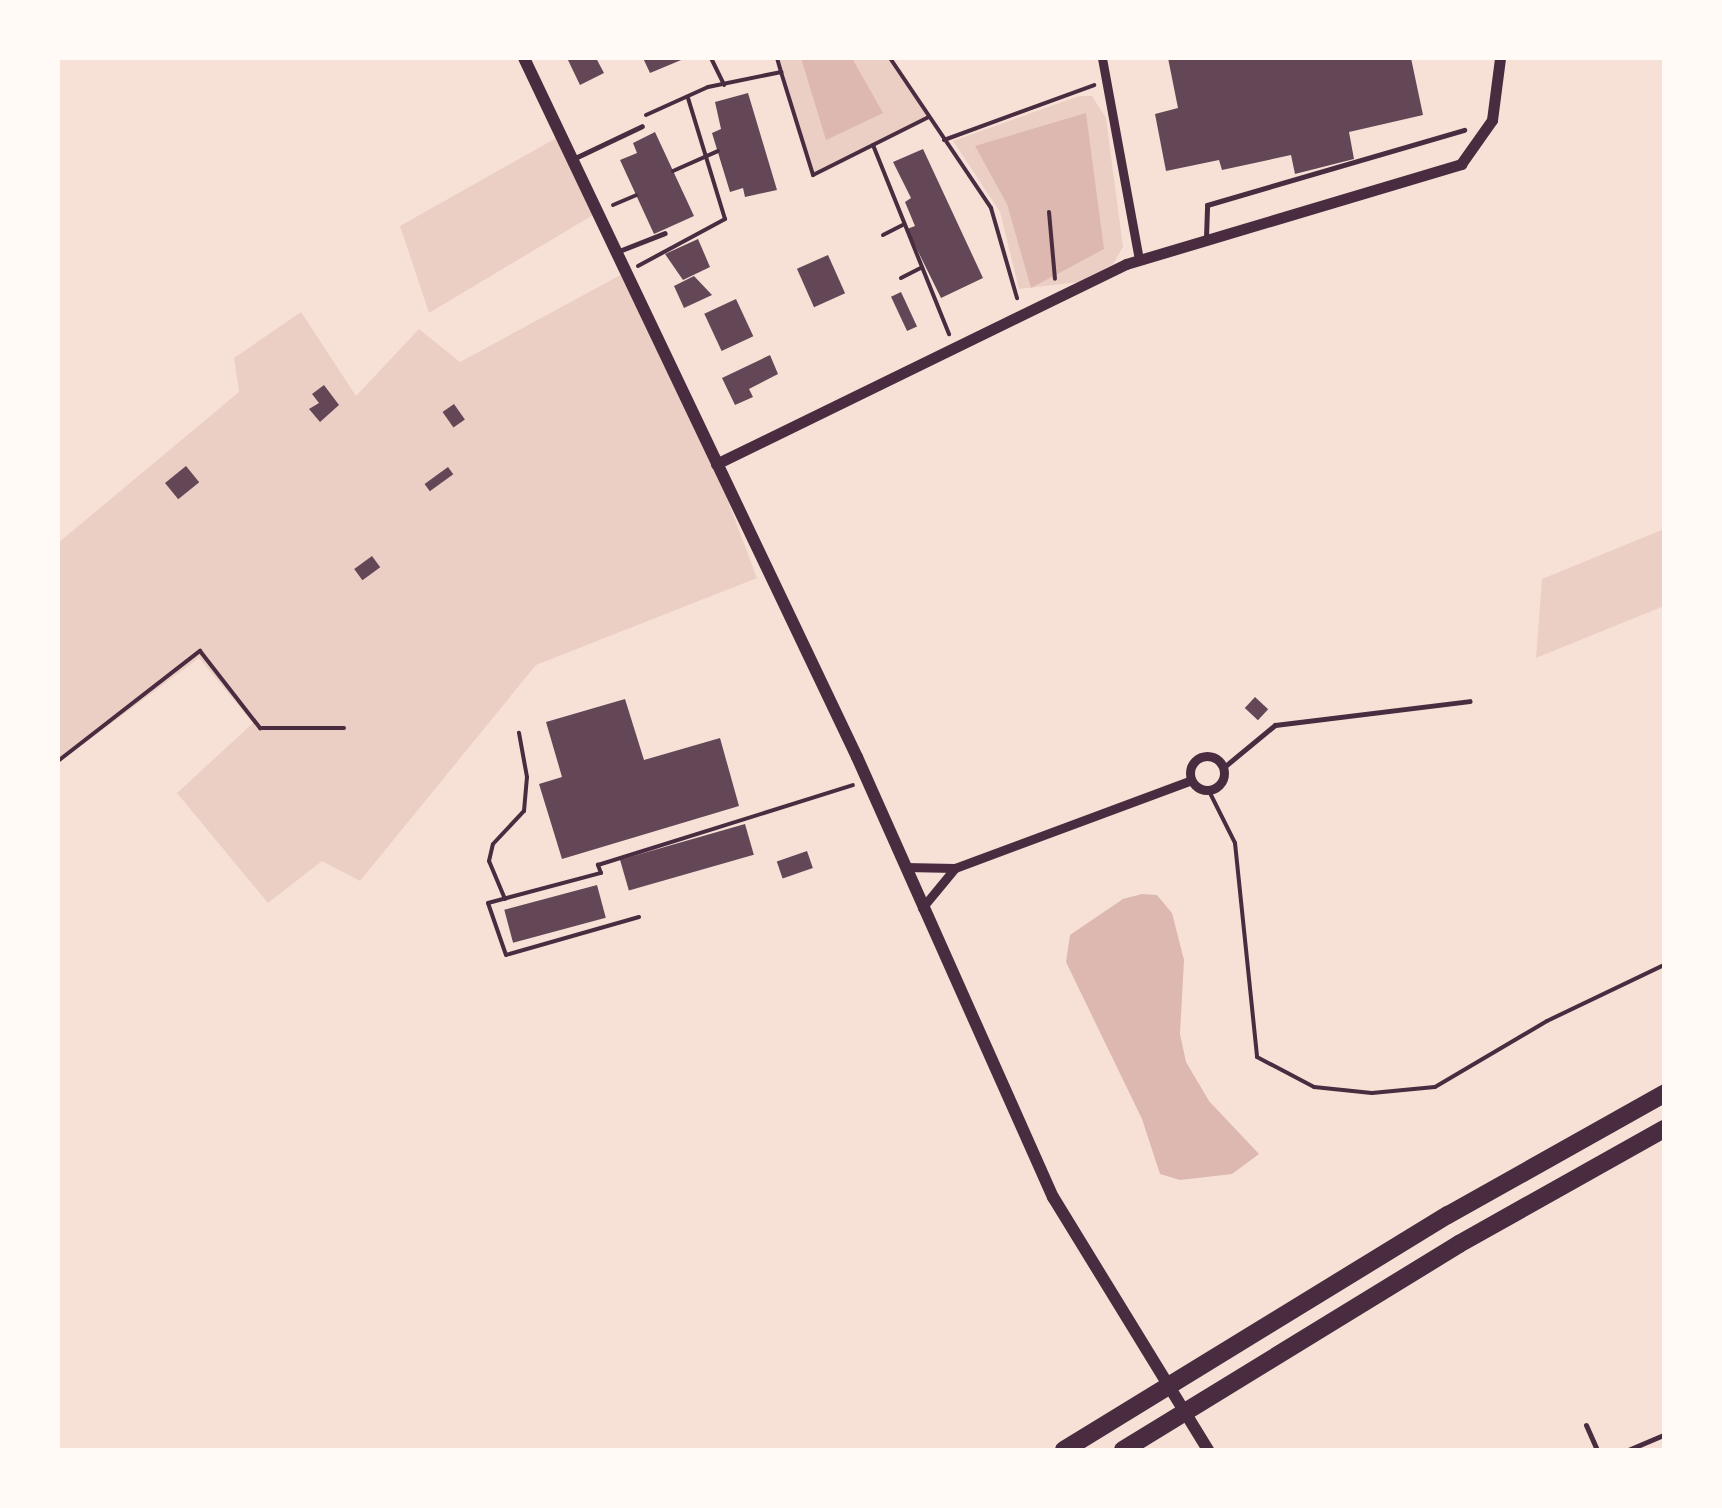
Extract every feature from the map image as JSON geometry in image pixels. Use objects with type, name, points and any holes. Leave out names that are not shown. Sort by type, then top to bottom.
[{"type":"highway","points":[[1064,1450],[1448,1214],[1664,1094]]},
{"type":"highway","points":[[1123,1450],[1459,1244],[1664,1129]]},
{"type":"main road","points":[[524,58],[868,782],[1053,1197],[1208,1450]]},
{"type":"street","points":[[1102,58],[1139,259]]},
{"type":"street","points":[[716,464],[1139,259],[1461,164],[1492,120],[1500,58]]},
{"type":"street","points":[[1212,756],[1224,767],[1224,779],[1209,791],[1191,780],[1195,759],[1212,756]]},
{"type":"street","points":[[905,867],[955,868],[1191,780]]},
{"type":"street","points":[[922,908],[955,868]]},
{"type":"lane","points":[[572,159],[642,126]]},
{"type":"lane","points":[[1206,240],[1206,205],[1464,130]]},
{"type":"lane","points":[[617,252],[665,233]]},
{"type":"lane","points":[[1224,767],[1275,726],[1470,701]]},
{"type":"lane","points":[[1586,1425],[1597,1450]]},
{"type":"lane","points":[[1628,1450],[1664,1434]]},
{"type":"path","points":[[711,58],[724,85]]},
{"type":"path","points":[[777,58],[812,175],[928,118]]},
{"type":"path","points":[[890,58],[991,208],[1020,305]]},
{"type":"path","points":[[642,126],[643,116],[688,98],[781,72]]},
{"type":"path","points":[[944,140],[1108,80]]},
{"type":"path","points":[[626,272],[725,219],[688,98]]},
{"type":"path","points":[[873,144],[955,348]]},
{"type":"path","points":[[673,171],[718,150]]},
{"type":"path","points":[[598,212],[636,195]]},
{"type":"path","points":[[1049,212],[1056,280]]},
{"type":"path","points":[[883,235],[903,225]]},
{"type":"path","points":[[900,278],[921,268]]},
{"type":"path","points":[[58,761],[200,651],[260,728],[344,728]]},
{"type":"path","points":[[505,899],[489,861],[493,844],[524,811],[528,777],[519,732]]},
{"type":"path","points":[[639,917],[506,955],[488,904],[601,874],[598,865],[734,818],[868,782]]},
{"type":"path","points":[[1209,791],[1235,844],[1257,1056],[1314,1087],[1372,1094],[1435,1087],[1547,1021],[1664,965]]},
{"type":"shaded area","points":[[779,58],[889,58],[929,117],[814,172]]},
{"type":"shaded area","points":[[801,58],[852,58],[883,113],[826,140]]},
{"type":"shaded area","points":[[1079,96],[1092,96],[1106,118],[1123,247],[1113,264],[1079,282],[1019,289],[1000,212],[953,141]]},
{"type":"shaded area","points":[[1086,113],[1104,249],[1031,288],[1007,204],[975,146]]},
{"type":"shaded area","points":[[558,137],[598,212],[429,313],[400,226]]},
{"type":"shaded area","points":[[626,272],[705,440],[757,578],[536,665],[360,881],[322,861],[268,903],[177,793],[253,723],[199,658],[58,763],[58,543],[239,392],[234,358],[301,312],[356,396],[419,329],[460,362]]},
{"type":"shaded area","points":[[1664,529],[1664,606],[1536,658],[1542,579]]},
{"type":"shaded area","points":[[1157,895],[1172,913],[1184,960],[1180,1034],[1186,1062],[1209,1101],[1259,1154],[1232,1174],[1180,1180],[1160,1174],[1142,1119],[1066,962],[1070,935],[1123,899]]},
{"type":"building","points":[[567,58],[596,58],[604,73],[580,85]]},
{"type":"building","points":[[643,58],[686,58],[650,73]]},
{"type":"building","points":[[1168,58],[1411,58],[1423,115],[1349,132],[1354,159],[1295,174],[1291,155],[1222,170],[1219,160],[1166,171],[1155,114],[1178,108]]},
{"type":"building","points":[[748,93],[777,190],[745,197],[743,188],[730,192],[712,133],[721,129],[715,102]]},
{"type":"building","points":[[655,132],[694,216],[654,234],[620,160],[637,153],[633,143]]},
{"type":"building","points":[[923,149],[983,278],[941,298],[907,229],[915,226],[905,202],[911,198],[893,162]]},
{"type":"building","points":[[698,239],[710,267],[683,280],[665,254]]},
{"type":"building","points":[[828,255],[845,293],[814,307],[797,269]]},
{"type":"building","points":[[694,276],[712,295],[684,308],[674,286]]},
{"type":"building","points":[[901,292],[917,326],[907,331],[891,297]]},
{"type":"building","points":[[736,299],[753,336],[722,351],[704,314]]},
{"type":"building","points":[[770,355],[778,374],[749,389],[753,397],[735,405],[722,378]]},
{"type":"building","points":[[324,385],[339,405],[320,422],[309,409],[319,403],[312,394]]},
{"type":"building","points":[[454,404],[465,420],[453,428],[443,412]]},
{"type":"building","points":[[186,466],[199,482],[178,499],[165,483]]},
{"type":"building","points":[[448,467],[453,474],[430,491],[425,484]]},
{"type":"building","points":[[372,556],[380,567],[362,580],[354,569]]},
{"type":"building","points":[[1255,697],[1268,709],[1258,720],[1245,708]]},
{"type":"building","points":[[625,699],[644,760],[720,738],[739,806],[562,859],[539,784],[562,777],[546,722]]},
{"type":"building","points":[[745,824],[754,855],[629,891],[620,860]]},
{"type":"building","points":[[807,851],[813,868],[783,878],[777,861]]},
{"type":"building","points":[[597,885],[606,918],[513,943],[504,910]]}]
